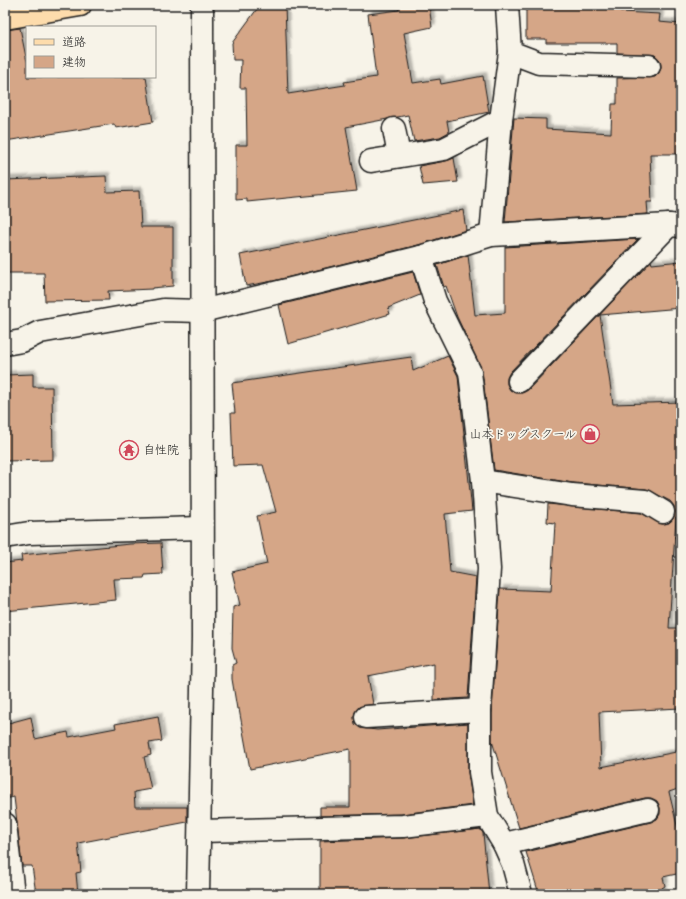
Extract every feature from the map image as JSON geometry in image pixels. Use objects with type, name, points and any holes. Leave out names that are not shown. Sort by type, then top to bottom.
[{"type":"main road","points":[[5,18],[80,5]]},
{"type":"street","points":[[198,894],[203,638],[201,528],[202,5]]},
{"type":"street","points":[[491,235],[501,120],[510,52],[507,5]]},
{"type":"street","points":[[510,52],[539,63],[649,66]]},
{"type":"street","points":[[371,161],[444,149],[501,120]]},
{"type":"street","points":[[394,129],[399,156]]},
{"type":"street","points":[[5,344],[22,340],[40,332],[163,310],[202,311],[421,257],[491,235],[675,225]]},
{"type":"street","points":[[519,382],[675,225]]},
{"type":"street","points":[[421,257],[435,301],[470,372],[483,481],[489,569],[480,710],[480,772],[487,816],[504,844],[513,864],[521,894]]},
{"type":"street","points":[[483,481],[572,495],[645,501],[663,512]]},
{"type":"street","points":[[5,536],[29,533],[201,528]]},
{"type":"street","points":[[366,717],[480,710]]},
{"type":"street","points":[[504,844],[648,810]]},
{"type":"street","points":[[200,831],[403,826],[487,816]]},
{"type":"street","points":[[5,824],[13,894]]},
{"type":"building","points":[[260,5],[285,5],[288,94],[345,85],[344,82],[376,77],[368,14],[399,10],[398,5],[429,5],[432,27],[404,33],[413,83],[440,79],[441,84],[483,76],[489,112],[447,121],[449,132],[440,137],[414,141],[408,115],[346,127],[357,191],[247,202],[247,199],[236,200],[236,145],[247,145],[246,88],[240,88],[241,60],[233,60],[232,43]]},
{"type":"building","points":[[526,5],[621,5],[621,12],[660,14],[659,22],[681,24],[681,154],[650,154],[652,202],[647,202],[648,214],[505,222],[514,118],[546,119],[546,129],[611,133],[612,104],[617,104],[617,78],[655,77],[659,73],[661,67],[660,60],[655,55],[617,53],[617,43],[546,43],[546,39],[526,39]]},
{"type":"building","points":[[20,28],[26,57],[26,78],[146,78],[153,122],[116,128],[114,124],[5,141],[5,30]]},
{"type":"building","points":[[454,158],[458,182],[423,185],[419,166]]},
{"type":"building","points":[[106,176],[107,192],[139,191],[141,227],[173,227],[173,286],[152,289],[108,291],[109,300],[45,301],[44,273],[5,273],[5,180]]},
{"type":"building","points":[[463,210],[466,230],[418,245],[273,281],[246,286],[240,255]]},
{"type":"building","points":[[638,239],[510,372],[507,378],[507,384],[510,390],[516,393],[522,393],[528,390],[651,261],[652,264],[681,261],[681,308],[600,315],[613,404],[681,402],[681,526],[676,517],[669,628],[681,628],[681,708],[599,712],[601,767],[681,751],[681,788],[669,792],[681,842],[681,873],[663,877],[665,886],[662,888],[663,894],[539,894],[526,852],[651,822],[657,819],[660,814],[660,808],[657,801],[651,798],[645,798],[519,828],[492,741],[492,710],[500,589],[551,591],[555,523],[547,522],[548,504],[641,513],[662,524],[669,523],[673,519],[675,512],[674,506],[670,501],[646,489],[573,483],[494,470],[482,370],[457,317],[446,286],[444,287],[437,265],[468,255],[475,315],[505,313],[505,247]]},
{"type":"building","points":[[413,272],[420,295],[388,308],[390,314],[288,344],[279,305]]},
{"type":"building","points":[[448,356],[458,376],[472,511],[445,514],[450,572],[476,577],[468,698],[434,700],[434,663],[368,676],[373,704],[359,707],[355,712],[354,717],[355,724],[360,728],[377,730],[468,723],[468,772],[473,805],[402,814],[320,816],[320,807],[350,807],[350,749],[250,769],[239,709],[237,709],[232,679],[232,665],[236,663],[232,648],[233,607],[240,605],[232,572],[267,564],[257,516],[276,512],[263,465],[233,466],[231,413],[235,413],[232,383],[411,357],[413,371]]},
{"type":"building","points":[[33,374],[33,387],[52,387],[53,460],[5,461],[5,375]]},
{"type":"building","points":[[161,543],[163,574],[145,575],[144,578],[114,579],[116,600],[5,611],[5,563],[22,561],[21,555],[130,544]]},
{"type":"building","points":[[158,716],[162,741],[149,743],[151,755],[144,757],[151,789],[134,792],[135,807],[187,807],[187,822],[78,843],[81,872],[76,873],[78,894],[36,894],[32,866],[22,866],[14,797],[5,799],[5,724],[31,717],[35,739],[68,732],[69,737],[116,728],[115,724]]},
{"type":"building","points":[[480,829],[483,833],[489,894],[320,894],[320,841],[403,838]]},
{"type":"place","name":"山本ドッグスクール","points":[[590,434]]},
{"type":"place","name":"自性院","points":[[129,450]]}]
